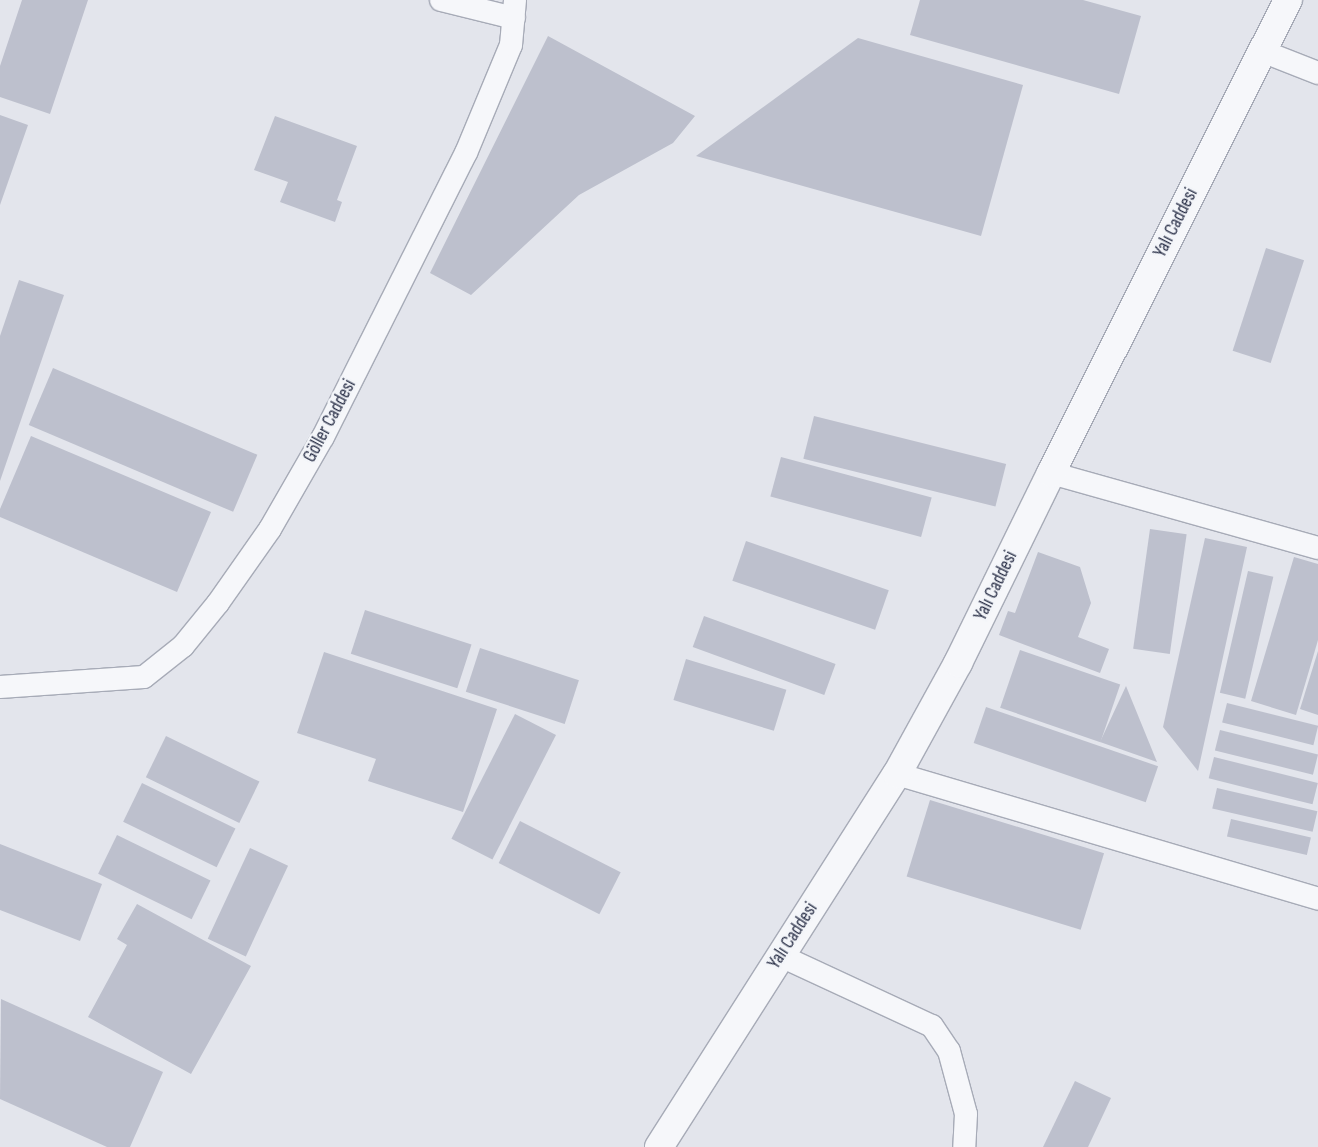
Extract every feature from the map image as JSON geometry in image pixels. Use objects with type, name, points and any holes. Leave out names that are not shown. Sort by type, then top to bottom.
[{"type":"street","points":[[441,0],[514,9]]},
{"type":"street","name":"Yalı Caddesi","points":[[659,1147],[897,774],[958,664],[1051,473],[1288,0]]},
{"type":"street","name":"Göller Caddesi","points":[[0,688],[144,677],[183,646],[218,603],[270,529],[323,437],[466,154],[511,45],[514,9]]},
{"type":"street","points":[[1262,51],[1318,73]]},
{"type":"street","points":[[1051,473],[1318,548]]},
{"type":"street","points":[[897,774],[1318,899]]},
{"type":"street","points":[[781,956],[932,1026],[949,1051],[966,1114],[964,1147]]},
{"type":"building","points":[[22,0],[88,0],[50,114],[0,97],[0,66]]},
{"type":"building","points":[[920,0],[1083,0],[1141,16],[1119,94],[910,35]]},
{"type":"building","points":[[548,36],[695,116],[673,143],[579,195],[471,295],[430,273]]},
{"type":"building","points":[[858,38],[1023,85],[981,236],[696,156]]},
{"type":"building","points":[[0,115],[28,125],[0,205]]},
{"type":"building","points":[[275,116],[357,146],[337,200],[342,202],[335,222],[280,202],[288,182],[254,170]]},
{"type":"building","points":[[1266,248],[1304,260],[1271,363],[1233,351]]},
{"type":"building","points":[[19,280],[64,295],[0,481],[0,336]]},
{"type":"building","points":[[53,368],[257,455],[233,512],[29,425]]},
{"type":"building","points":[[814,416],[1006,464],[995,507],[803,459]]},
{"type":"building","points":[[31,436],[211,512],[177,592],[0,517],[0,509]]},
{"type":"building","points":[[781,457],[932,497],[921,537],[770,497]]},
{"type":"building","points":[[1150,529],[1187,534],[1170,654],[1133,649]]},
{"type":"building","points":[[1205,538],[1247,547],[1198,771],[1163,727]]},
{"type":"building","points":[[746,541],[889,590],[875,630],[732,581]]},
{"type":"building","points":[[1038,552],[1080,567],[1091,603],[1078,637],[1109,649],[1100,673],[999,635],[1008,611],[1015,613]]},
{"type":"building","points":[[1294,557],[1318,564],[1318,640],[1296,715],[1251,701]]},
{"type":"building","points":[[1248,571],[1273,577],[1245,699],[1220,693]]},
{"type":"building","points":[[365,610],[472,645],[457,688],[351,654]]},
{"type":"building","points":[[704,616],[836,664],[824,695],[693,647]]},
{"type":"building","points":[[480,648],[579,680],[565,724],[466,692]]},
{"type":"building","points":[[1020,650],[1120,685],[1100,742],[1000,708]]},
{"type":"building","points":[[1318,651],[1318,715],[1300,709]]},
{"type":"building","points":[[324,652],[497,709],[463,812],[368,781],[376,759],[297,733]]},
{"type":"building","points":[[686,659],[786,690],[774,731],[673,700]]},
{"type":"building","points":[[1126,686],[1157,762],[1100,742]]},
{"type":"building","points":[[1227,703],[1318,726],[1313,745],[1222,722]]},
{"type":"building","points":[[986,707],[1158,766],[1146,802],[974,743]]},
{"type":"building","points":[[515,714],[556,735],[492,860],[451,839]]},
{"type":"building","points":[[1220,730],[1318,754],[1313,775],[1215,750]]},
{"type":"building","points":[[166,736],[259,782],[239,823],[146,777]]},
{"type":"building","points":[[1214,757],[1318,783],[1312,804],[1209,778]]},
{"type":"building","points":[[142,783],[235,829],[217,867],[123,822]]},
{"type":"building","points":[[1217,788],[1317,811],[1313,832],[1212,808]]},
{"type":"building","points":[[930,800],[1104,853],[1081,930],[907,877]]},
{"type":"building","points":[[1231,819],[1311,837],[1307,855],[1227,837]]},
{"type":"building","points":[[520,821],[621,872],[599,914],[499,863]]},
{"type":"building","points":[[117,835],[210,881],[192,919],[98,874]]},
{"type":"building","points":[[0,844],[102,884],[80,941],[0,910]]},
{"type":"building","points":[[250,848],[288,866],[246,956],[208,939]]},
{"type":"building","points":[[137,904],[251,966],[191,1074],[88,1017],[127,945],[117,939]]},
{"type":"building","points":[[1,999],[163,1072],[130,1147],[107,1147],[0,1099]]},
{"type":"building","points":[[1075,1081],[1111,1098],[1088,1147],[1043,1147]]}]
